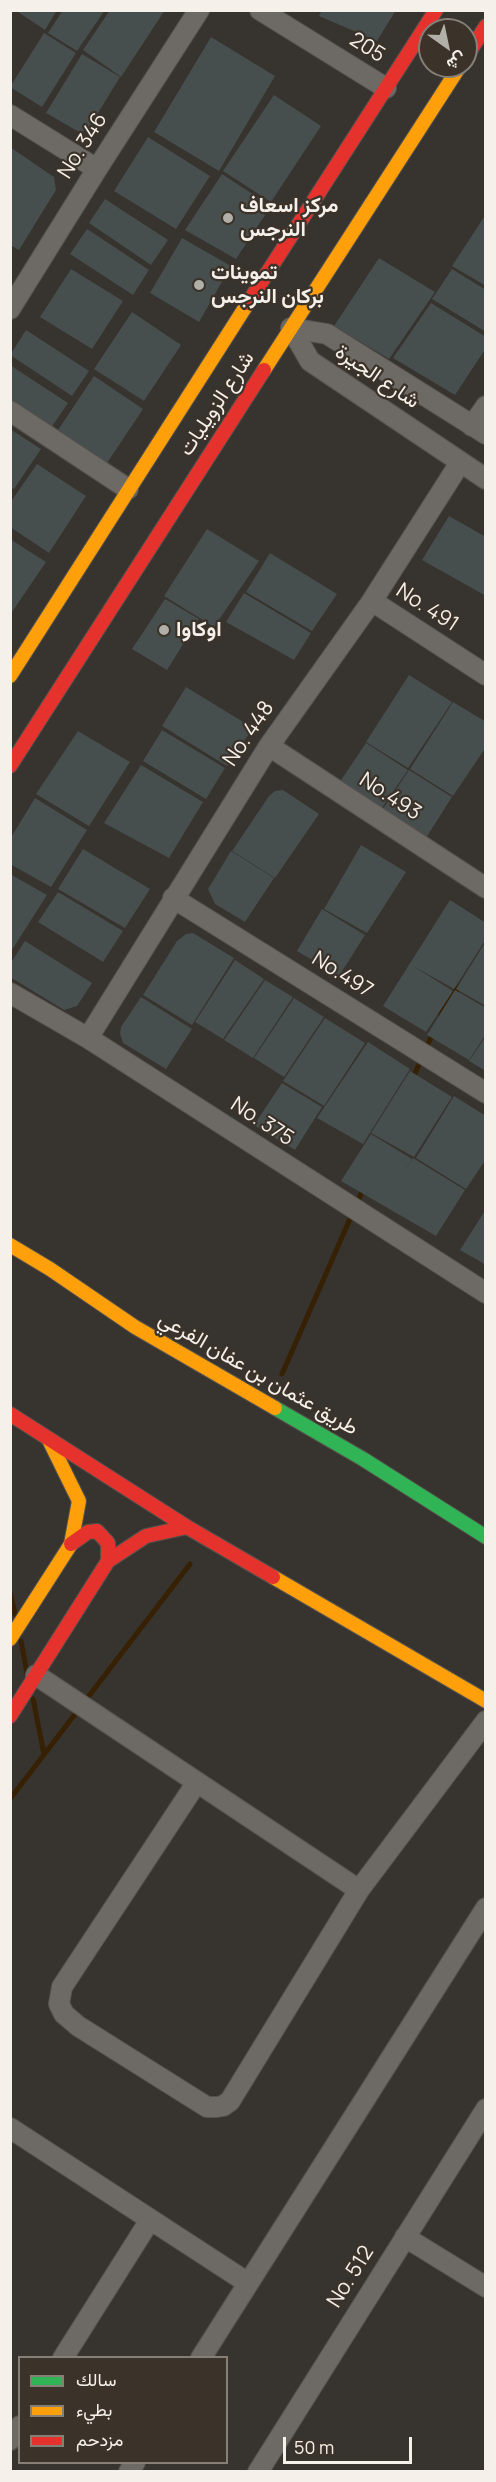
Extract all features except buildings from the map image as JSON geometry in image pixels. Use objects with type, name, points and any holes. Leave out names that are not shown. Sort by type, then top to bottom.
[{"type":"street","name":"No. 346","points":[[10,309],[199,10]]},
{"type":"street","name":"205","points":[[261,10],[386,88]]},
{"type":"street","name":"شارع الزويليات","points":[[10,676],[436,10]]},
{"type":"street","name":"شارع الزويليات","points":[[10,766],[452,78]]},
{"type":"street","points":[[10,115],[97,169]]},
{"type":"street","name":"شارع الجيرة","points":[[291,328],[327,333],[479,430]]},
{"type":"street","name":"شارع الجيرة","points":[[291,328],[310,361],[486,479]]},
{"type":"street","points":[[479,430],[486,406]]},
{"type":"street","points":[[10,411],[129,489]]},
{"type":"street","name":"No. 448","points":[[88,1038],[268,746],[372,601],[460,463]]},
{"type":"street","name":"No. 491","points":[[372,601],[486,675]]},
{"type":"street","name":"No.493","points":[[268,746],[486,888]]},
{"type":"street","name":"No.497","points":[[173,898],[486,1093]]},
{"type":"street","name":"No. 375","points":[[10,993],[88,1038],[486,1293]]},
{"type":"street","name":"طريق عثمان بن عفان الفرعي","points":[[10,1245],[50,1269],[135,1327],[363,1459],[486,1537]]},
{"type":"street","points":[[10,1414],[187,1527],[486,1701]]},
{"type":"street","points":[[49,1439],[79,1501],[71,1544]]},
{"type":"street","points":[[10,1716],[108,1561],[146,1536],[187,1527]]},
{"type":"street","points":[[10,1639],[71,1544],[88,1532],[97,1531],[108,1543],[108,1561]]},
{"type":"street","points":[[36,1675],[359,1890]]},
{"type":"street","points":[[197,1782],[62,1987],[59,2004],[64,2013],[78,2026],[207,2107],[223,2106],[230,2101],[359,1890],[486,1721]]},
{"type":"street","points":[[202,2356],[486,1908]]},
{"type":"street","name":"No. 512","points":[[258,2472],[486,2109]]},
{"type":"street","points":[[10,2128],[248,2283]]},
{"type":"street","points":[[64,2356],[150,2220]]},
{"type":"street","points":[[405,2236],[486,2287]]},
{"type":"waterway","points":[[441,1014],[447,1001],[461,985]]},
{"type":"waterway","points":[[425,1050],[434,1031]]},
{"type":"waterway","points":[[412,1080],[422,1058]]},
{"type":"waterway","points":[[282,1374],[364,1187]]},
{"type":"waterway","points":[[10,1799],[190,1564]]},
{"type":"waterway","points":[[10,1592],[15,1614]]},
{"type":"waterway","points":[[21,1641],[27,1673]]},
{"type":"waterway","points":[[33,1699],[44,1754]]},
{"type":"traffic: fast","points":[[275,1408],[363,1459],[486,1537]]},
{"type":"traffic: slow","points":[[264,370],[452,78]]},
{"type":"traffic: slow","points":[[10,676],[248,303]]},
{"type":"traffic: slow","points":[[10,1245],[50,1269],[135,1327],[275,1408]]},
{"type":"traffic: slow","points":[[10,1639],[71,1544],[79,1501],[49,1440]]},
{"type":"traffic: slow","points":[[273,1577],[486,1701]]},
{"type":"traffic: jam","points":[[248,303],[436,10]]},
{"type":"traffic: jam","points":[[478,38],[486,26]]},
{"type":"traffic: jam","points":[[10,766],[264,370]]},
{"type":"traffic: jam","points":[[10,1414],[187,1527],[273,1577]]},
{"type":"traffic: jam","points":[[10,1716],[108,1561],[146,1536],[187,1527]]},
{"type":"traffic: jam","points":[[71,1544],[88,1532],[97,1531],[108,1543],[108,1561]]},
{"type":"place","name":"مركز اسعاف النرجس","points":[[228,218]]},
{"type":"place","name":"تموينات بركان النرجس","points":[[199,285]]},
{"type":"place","name":"اوكاوا","points":[[164,630]]}]
